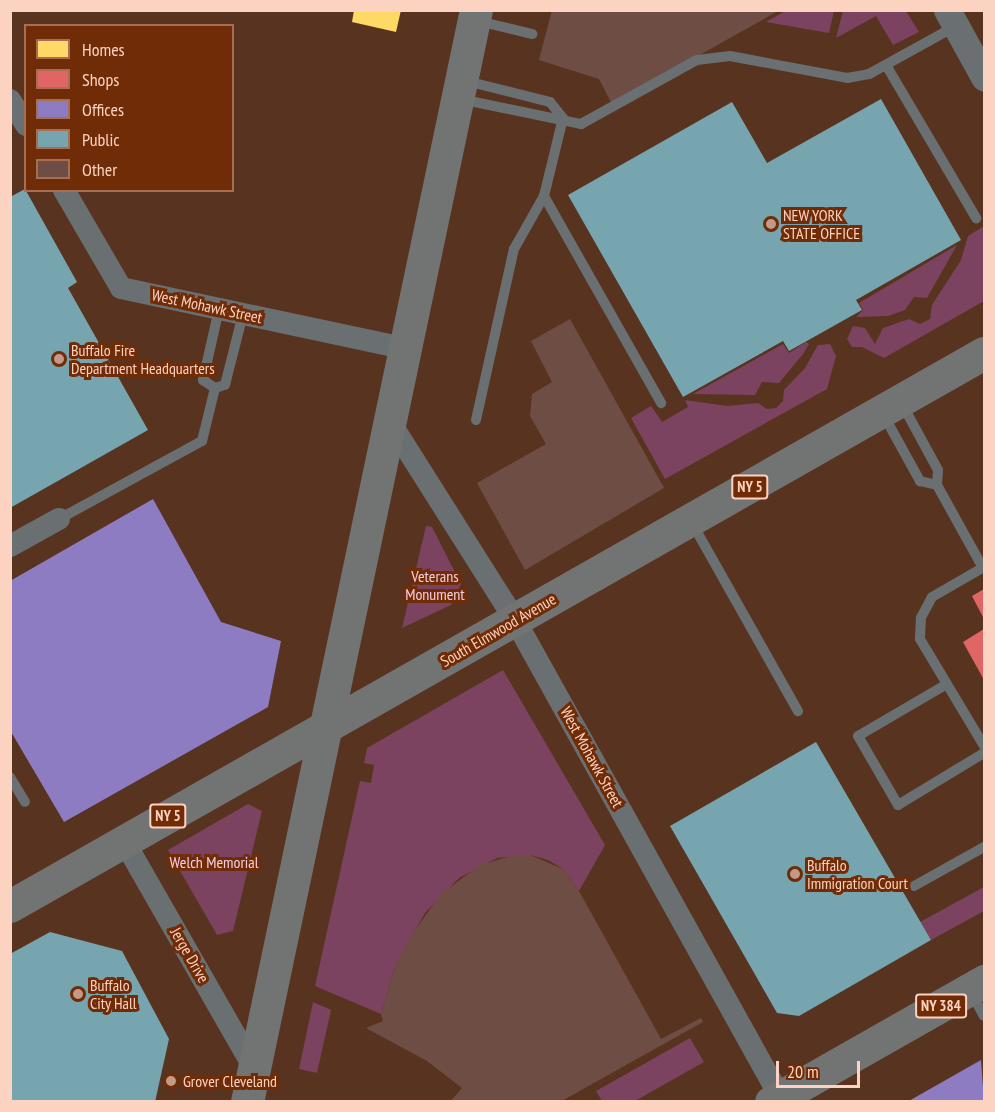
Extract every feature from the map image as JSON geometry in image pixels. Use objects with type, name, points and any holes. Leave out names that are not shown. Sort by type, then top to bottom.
[{"type":"main road","points":[[251,1092],[402,348],[475,15]]},
{"type":"main road","name":"South Elmwood Avenue","points":[[10,906],[984,353]]},
{"type":"main road","name":"NY 384","points":[[778,1100],[979,996]]},
{"type":"street","points":[[962,32],[984,77]]},
{"type":"street","points":[[10,100],[24,122]]},
{"type":"street","name":"West Mohawk Street","points":[[65,192],[120,288],[402,348]]},
{"type":"street","name":"West Mohawk Street","points":[[388,419],[515,620],[778,1100]]},
{"type":"street","points":[[10,546],[59,519]]},
{"type":"street","name":"Jerge Drive","points":[[124,841],[251,1092]]},
{"type":"lane","points":[[475,15],[532,34]]},
{"type":"lane","points":[[459,89],[544,118],[563,118],[581,124],[697,60],[714,56],[846,78],[869,74],[962,32]]},
{"type":"lane","points":[[886,65],[976,218]]},
{"type":"lane","points":[[459,89],[550,102],[563,118]]},
{"type":"lane","points":[[476,420],[514,249],[544,196],[563,118]]},
{"type":"lane","points":[[544,196],[661,403]]},
{"type":"lane","points":[[219,309],[202,380],[215,388],[225,385],[243,314]]},
{"type":"lane","points":[[59,519],[202,441],[215,388]]},
{"type":"lane","points":[[891,406],[920,481],[936,485]]},
{"type":"lane","points":[[891,406],[938,470],[936,485],[984,568],[932,597],[921,618],[920,639],[984,746]]},
{"type":"lane","points":[[690,521],[798,711]]},
{"type":"lane","points":[[947,684],[858,736],[898,805],[984,753]]},
{"type":"lane","points":[[10,777],[25,802]]},
{"type":"lane","points":[[914,886],[984,847]]},
{"type":"green space","points":[[785,11],[834,11],[829,33],[766,22]]},
{"type":"green space","points":[[843,11],[906,11],[919,32],[893,45],[876,16],[836,38]]},
{"type":"green space","points":[[984,226],[984,301],[884,358],[862,347],[852,347],[847,339],[853,326],[865,328],[875,344],[883,328],[909,319],[920,324],[930,319],[932,305],[961,260],[968,236]]},
{"type":"green space","points":[[957,245],[927,298],[914,297],[905,310],[888,316],[856,317],[863,310],[859,303]]},
{"type":"green space","points":[[806,342],[809,344],[803,354],[779,383],[762,382],[755,395],[693,394],[783,344],[789,353]]},
{"type":"green space","points":[[830,344],[836,356],[827,389],[665,479],[631,418],[651,406],[662,422],[688,407],[685,400],[727,406],[758,403],[767,409],[776,408],[783,401],[784,390],[805,368],[818,345]]},
{"type":"green space","name":"Veterans Monument","points":[[426,526],[432,527],[461,584],[451,605],[402,628]]},
{"type":"green space","points":[[503,670],[605,845],[579,891],[563,869],[548,860],[530,855],[497,858],[459,878],[425,913],[396,964],[381,1014],[315,986],[360,781],[371,783],[374,765],[364,763],[367,748]]},
{"type":"green space","name":"Welch Memorial","points":[[248,804],[262,811],[233,931],[217,935],[168,850]]},
{"type":"green space","points":[[984,887],[984,911],[931,940],[920,922]]},
{"type":"green space","points":[[313,1002],[331,1010],[317,1073],[299,1069]]},
{"type":"green space","points":[[690,1038],[704,1062],[635,1101],[602,1101],[596,1091]]},
{"type":"building: Homes","points":[[354,10],[401,10],[396,32],[352,22]]},
{"type":"building: Shops","points":[[984,589],[984,619],[972,596]]},
{"type":"building: Shops","points":[[984,629],[984,680],[963,642]]},
{"type":"building: Offices","points":[[153,499],[221,622],[281,641],[268,707],[64,822],[10,730],[10,581]]},
{"type":"building: Offices","points":[[981,1060],[984,1102],[907,1102]]},
{"type":"building: Public","points":[[881,99],[961,240],[856,300],[862,310],[789,351],[783,341],[683,397],[568,195],[732,102],[767,163]]},
{"type":"building: Public","name":"Buffalo Fire Department Headquarters","points":[[24,190],[24,192],[27,192],[77,282],[68,288],[148,430],[10,508],[10,197]]},
{"type":"building: Public","name":"Buffalo Immigration Court","points":[[816,742],[931,940],[799,1016],[777,1013],[670,826]]},
{"type":"building: Public","name":"Buffalo City Hall","points":[[50,932],[122,951],[169,1039],[155,1102],[10,1102],[10,954]]},
{"type":"building: Other","points":[[552,10],[780,10],[612,104],[599,79],[539,60]]},
{"type":"building: Other","points":[[570,319],[664,488],[525,570],[477,483],[546,444],[530,416],[532,394],[552,382],[531,341]]},
{"type":"building: Other","points":[[514,855],[530,855],[563,869],[579,891],[661,1039],[701,1018],[703,1022],[560,1102],[450,1102],[462,1088],[427,1061],[366,1028],[383,1021],[381,1014],[396,964],[410,937],[441,894],[480,865]]},
{"type":"place","name":"NEW YORK STATE OFFICE","points":[[771,224]]},
{"type":"place","name":"Buffalo Fire Department Headquarters","points":[[59,359]]},
{"type":"place","name":"Buffalo Immigration Court","points":[[795,874]]},
{"type":"place","name":"Buffalo City Hall","points":[[78,994]]},
{"type":"place","name":"Grover Cleveland","points":[[171,1081]]}]
